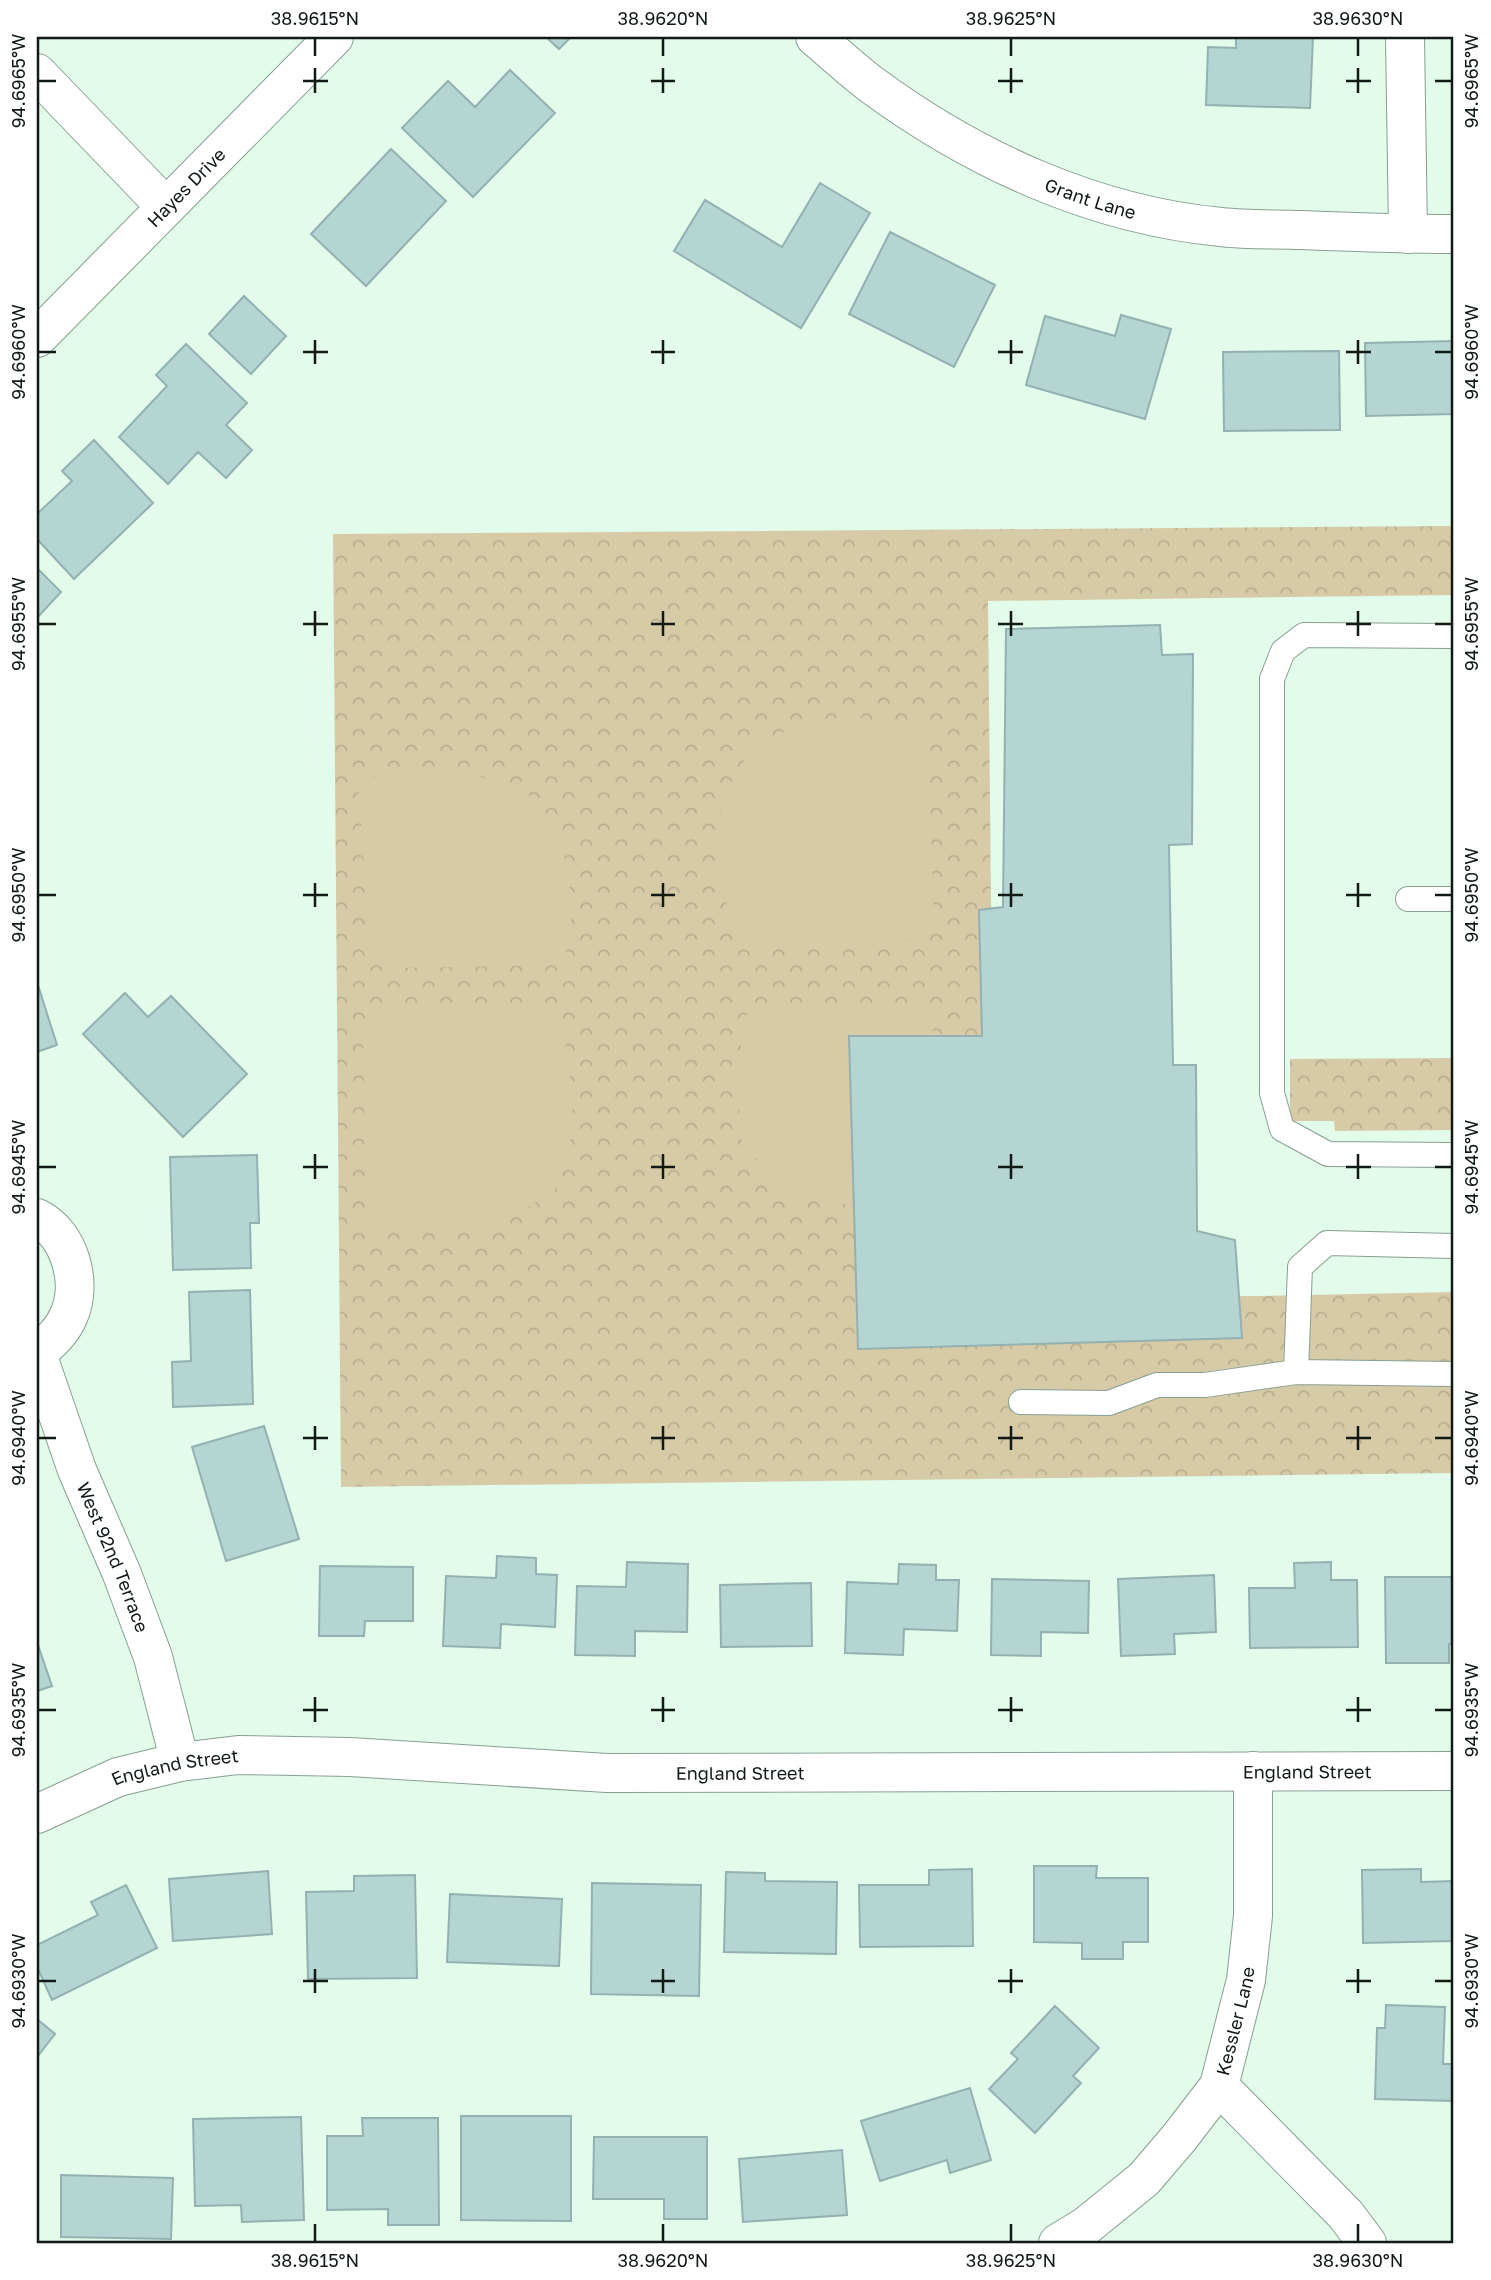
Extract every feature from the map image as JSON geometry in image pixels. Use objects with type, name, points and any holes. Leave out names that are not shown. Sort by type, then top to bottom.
[{"type":"street","name":"Hayes Drive","points":[[37,338],[334,37]]},
{"type":"street","name":"Grant Lane","points":[[815,37],[870,83],[918,117],[985,156],[1039,182],[1105,204],[1162,218],[1221,227],[1454,234]]},
{"type":"street","points":[[1405,37],[1408,234]]},
{"type":"street","points":[[37,73],[165,206]]},
{"type":"street","name":"West 92nd Terrace","points":[[37,1218],[61,1239],[72,1262],[75,1288],[70,1314],[57,1337],[37,1354],[78,1470],[122,1574],[153,1657],[180,1762]]},
{"type":"street","name":"England Street","points":[[37,1814],[118,1777],[180,1762],[238,1755],[350,1757],[607,1773],[1454,1771]]},
{"type":"street","name":"Kessler Lane","points":[[1058,2243],[1086,2227],[1144,2179],[1219,2086],[1247,1980],[1253,1916],[1253,1772]]},
{"type":"street","points":[[1219,2086],[1346,2215],[1367,2243]]},
{"type":"lane","points":[[1454,636],[1304,635],[1283,651],[1272,678],[1272,1093],[1282,1129],[1328,1154],[1454,1155]]},
{"type":"lane","points":[[1408,900],[1454,899]]},
{"type":"lane","points":[[1296,1372],[1300,1266],[1327,1243],[1454,1246]]},
{"type":"lane","points":[[1021,1402],[1109,1403],[1157,1385],[1205,1385],[1296,1372],[1454,1374]]},
{"type":"green space","points":[[1454,526],[1454,595],[988,601],[995,1296],[1263,1296],[1454,1292],[1454,1473],[341,1487],[333,534]]},
{"type":"green space","points":[[858,717],[928,731],[934,922],[915,939],[737,941],[719,876],[721,800],[751,749],[806,720]]},
{"type":"green space","points":[[409,768],[466,772],[527,792],[562,844],[573,910],[564,965],[386,968],[370,951],[358,781]]},
{"type":"green space","points":[[919,1002],[933,1017],[931,1194],[864,1207],[791,1195],[742,1144],[736,1070],[749,1006]]},
{"type":"green space","points":[[554,1006],[568,1056],[574,1125],[555,1191],[497,1225],[428,1233],[366,1225],[363,1032],[385,1010]]},
{"type":"green space","points":[[1454,1058],[1454,1130],[1335,1131],[1334,1121],[1290,1121],[1290,1059]]},
{"type":"building","points":[[546,37],[571,37],[559,49]]},
{"type":"building","points":[[1236,37],[1313,37],[1310,108],[1206,105],[1208,47],[1236,48]]},
{"type":"building","points":[[510,70],[555,113],[473,197],[402,128],[448,81],[475,107]]},
{"type":"building","points":[[391,149],[446,201],[366,286],[311,234]]},
{"type":"building","points":[[820,183],[870,213],[801,328],[674,251],[705,200],[782,247]]},
{"type":"building","points":[[890,232],[995,285],[954,367],[849,314]]},
{"type":"building","points":[[244,296],[286,336],[251,374],[209,334]]},
{"type":"building","points":[[1121,315],[1171,329],[1145,419],[1026,385],[1045,316],[1115,336]]},
{"type":"building","points":[[1454,341],[1454,414],[1366,416],[1365,343]]},
{"type":"building","points":[[186,344],[247,403],[226,425],[252,450],[226,478],[198,452],[168,484],[119,437],[167,386],[156,375]]},
{"type":"building","points":[[1339,351],[1340,430],[1224,431],[1223,352]]},
{"type":"building","points":[[94,440],[153,503],[74,579],[37,539],[37,514],[72,481],[62,471]]},
{"type":"building","points":[[37,568],[61,592],[37,618]]},
{"type":"building","points":[[1160,625],[1162,655],[1193,654],[1192,844],[1169,845],[1173,1065],[1196,1065],[1197,1231],[1235,1240],[1242,1338],[858,1349],[849,1036],[982,1036],[979,910],[1003,907],[1006,629]]},
{"type":"building","points":[[37,982],[57,1045],[37,1052]]},
{"type":"building","points":[[125,993],[148,1017],[171,996],[247,1074],[183,1137],[83,1034]]},
{"type":"building","points":[[257,1155],[259,1223],[250,1223],[251,1268],[173,1270],[170,1157]]},
{"type":"building","points":[[250,1290],[253,1404],[173,1407],[172,1362],[191,1361],[189,1292]]},
{"type":"building","points":[[264,1426],[299,1539],[226,1561],[192,1447]]},
{"type":"building","points":[[497,1556],[536,1558],[536,1574],[557,1575],[555,1627],[501,1624],[500,1648],[443,1646],[446,1576],[496,1578]]},
{"type":"building","points":[[627,1562],[688,1564],[687,1632],[635,1631],[635,1656],[575,1655],[577,1586],[626,1587]]},
{"type":"building","points":[[1331,1562],[1331,1580],[1357,1580],[1358,1647],[1250,1648],[1249,1588],[1295,1588],[1294,1563]]},
{"type":"building","points":[[899,1564],[936,1565],[936,1580],[959,1580],[957,1631],[904,1629],[903,1655],[845,1653],[847,1582],[898,1584]]},
{"type":"building","points":[[320,1566],[413,1567],[413,1621],[365,1621],[364,1636],[319,1636]]},
{"type":"building","points":[[1214,1575],[1216,1632],[1174,1634],[1175,1654],[1121,1656],[1118,1579]]},
{"type":"building","points":[[1385,1577],[1454,1577],[1454,1644],[1449,1644],[1449,1663],[1386,1663]]},
{"type":"building","points":[[992,1579],[1089,1581],[1088,1633],[1041,1632],[1041,1656],[991,1655]]},
{"type":"building","points":[[811,1583],[812,1646],[721,1647],[720,1585]]},
{"type":"building","points":[[37,1642],[52,1686],[37,1691]]},
{"type":"building","points":[[1034,1866],[1097,1866],[1096,1878],[1148,1878],[1148,1942],[1123,1942],[1123,1959],[1082,1959],[1082,1943],[1034,1942]]},
{"type":"building","points":[[972,1869],[973,1946],[860,1947],[859,1885],[929,1885],[929,1870]]},
{"type":"building","points":[[1421,1869],[1421,1882],[1454,1881],[1454,1941],[1363,1943],[1362,1870]]},
{"type":"building","points":[[268,1871],[272,1934],[173,1941],[169,1879]]},
{"type":"building","points":[[726,1872],[765,1873],[765,1881],[837,1882],[836,1954],[724,1952]]},
{"type":"building","points":[[415,1875],[417,1978],[308,1979],[306,1892],[354,1891],[354,1876]]},
{"type":"building","points":[[592,1883],[701,1885],[699,1996],[591,1994]]},
{"type":"building","points":[[126,1885],[157,1948],[52,2000],[37,1967],[37,1945],[98,1915],[91,1902]]},
{"type":"building","points":[[450,1894],[562,1899],[559,1966],[447,1962]]},
{"type":"building","points":[[1386,2005],[1445,2007],[1443,2064],[1454,2064],[1454,2101],[1375,2099],[1377,2028],[1385,2028]]},
{"type":"building","points":[[1055,2006],[1099,2048],[1073,2076],[1081,2083],[1035,2133],[989,2089],[1018,2059],[1011,2053]]},
{"type":"building","points":[[37,2019],[55,2034],[37,2057]]},
{"type":"building","points":[[970,2088],[991,2160],[950,2173],[947,2160],[880,2181],[861,2121]]},
{"type":"building","points":[[461,2116],[571,2116],[571,2221],[461,2220]]},
{"type":"building","points":[[301,2117],[304,2220],[242,2222],[241,2205],[195,2206],[193,2119]]},
{"type":"building","points":[[362,2118],[438,2118],[439,2225],[388,2225],[388,2209],[327,2210],[327,2136],[363,2136]]},
{"type":"building","points":[[594,2137],[707,2137],[707,2219],[664,2219],[664,2199],[593,2199]]},
{"type":"building","points":[[842,2150],[847,2215],[743,2222],[739,2159]]},
{"type":"building","points":[[61,2175],[173,2178],[171,2239],[61,2237]]}]
